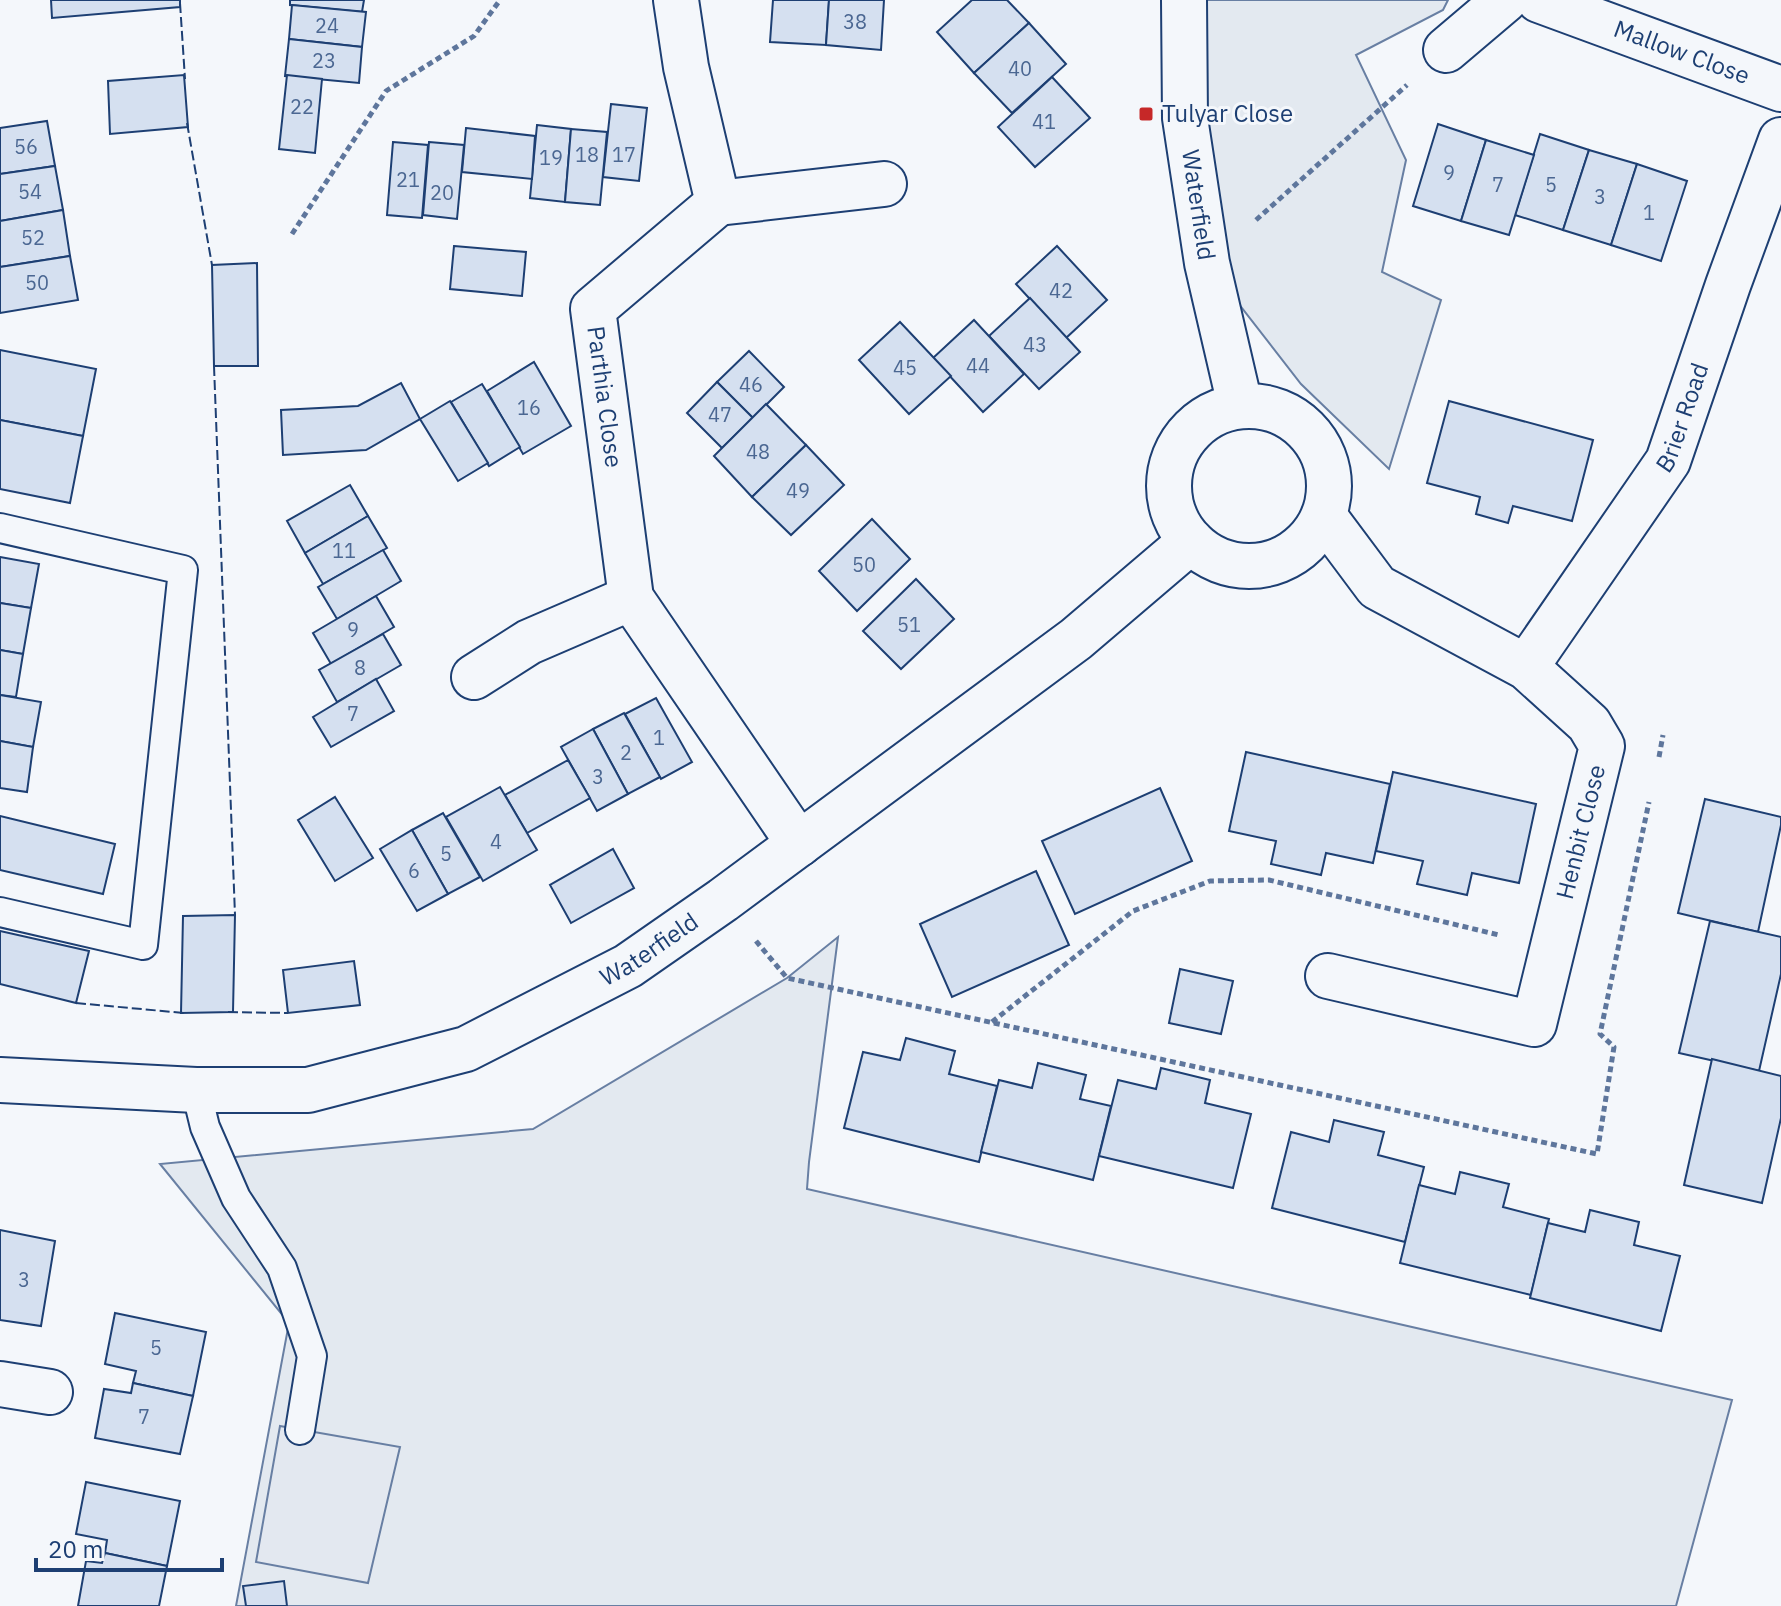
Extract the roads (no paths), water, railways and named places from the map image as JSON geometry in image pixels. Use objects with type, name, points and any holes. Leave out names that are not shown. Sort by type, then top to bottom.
[{"type":"street","points":[[676,0],[686,67],[718,203],[884,184]]},
{"type":"street","name":"Waterfield","points":[[1184,0],[1185,118],[1207,263],[1240,405]]},
{"type":"street","points":[[1446,50],[1505,0]]},
{"type":"street","name":"Mallow Close","points":[[1539,0],[1781,89]]},
{"type":"street","name":"Brier Road","points":[[1526,667],[1668,461],[1781,140]]},
{"type":"street","name":"Parthia Close","points":[[718,203],[593,309],[631,598],[799,844]]},
{"type":"street","points":[[1240,405],[1268,407],[1294,418],[1319,446],[1329,472],[1329,500],[1324,516],[1308,540],[1286,557],[1267,564],[1239,565],[1212,557],[1191,541],[1175,518],[1168,491],[1170,469],[1180,443],[1199,422],[1224,409],[1240,405]]},
{"type":"street","name":"Henbit Close","points":[[1324,516],[1377,587],[1526,667],[1589,724],[1602,746],[1534,1024],[1328,976]]},
{"type":"street","name":"Waterfield","points":[[0,1080],[196,1090],[308,1090],[466,1049],[628,966],[1076,639],[1191,541]]},
{"type":"street","points":[[474,677],[529,642],[631,598]]},
{"type":"street","points":[[0,1384],[50,1392]]},
{"type":"lane","points":[[0,528],[183,570],[143,945],[0,912]]},
{"type":"lane","points":[[196,1090],[205,1127],[236,1198],[282,1268],[312,1356],[300,1430]]},
{"type":"place","name":"Tulyar Close","points":[[1146,114]]}]
